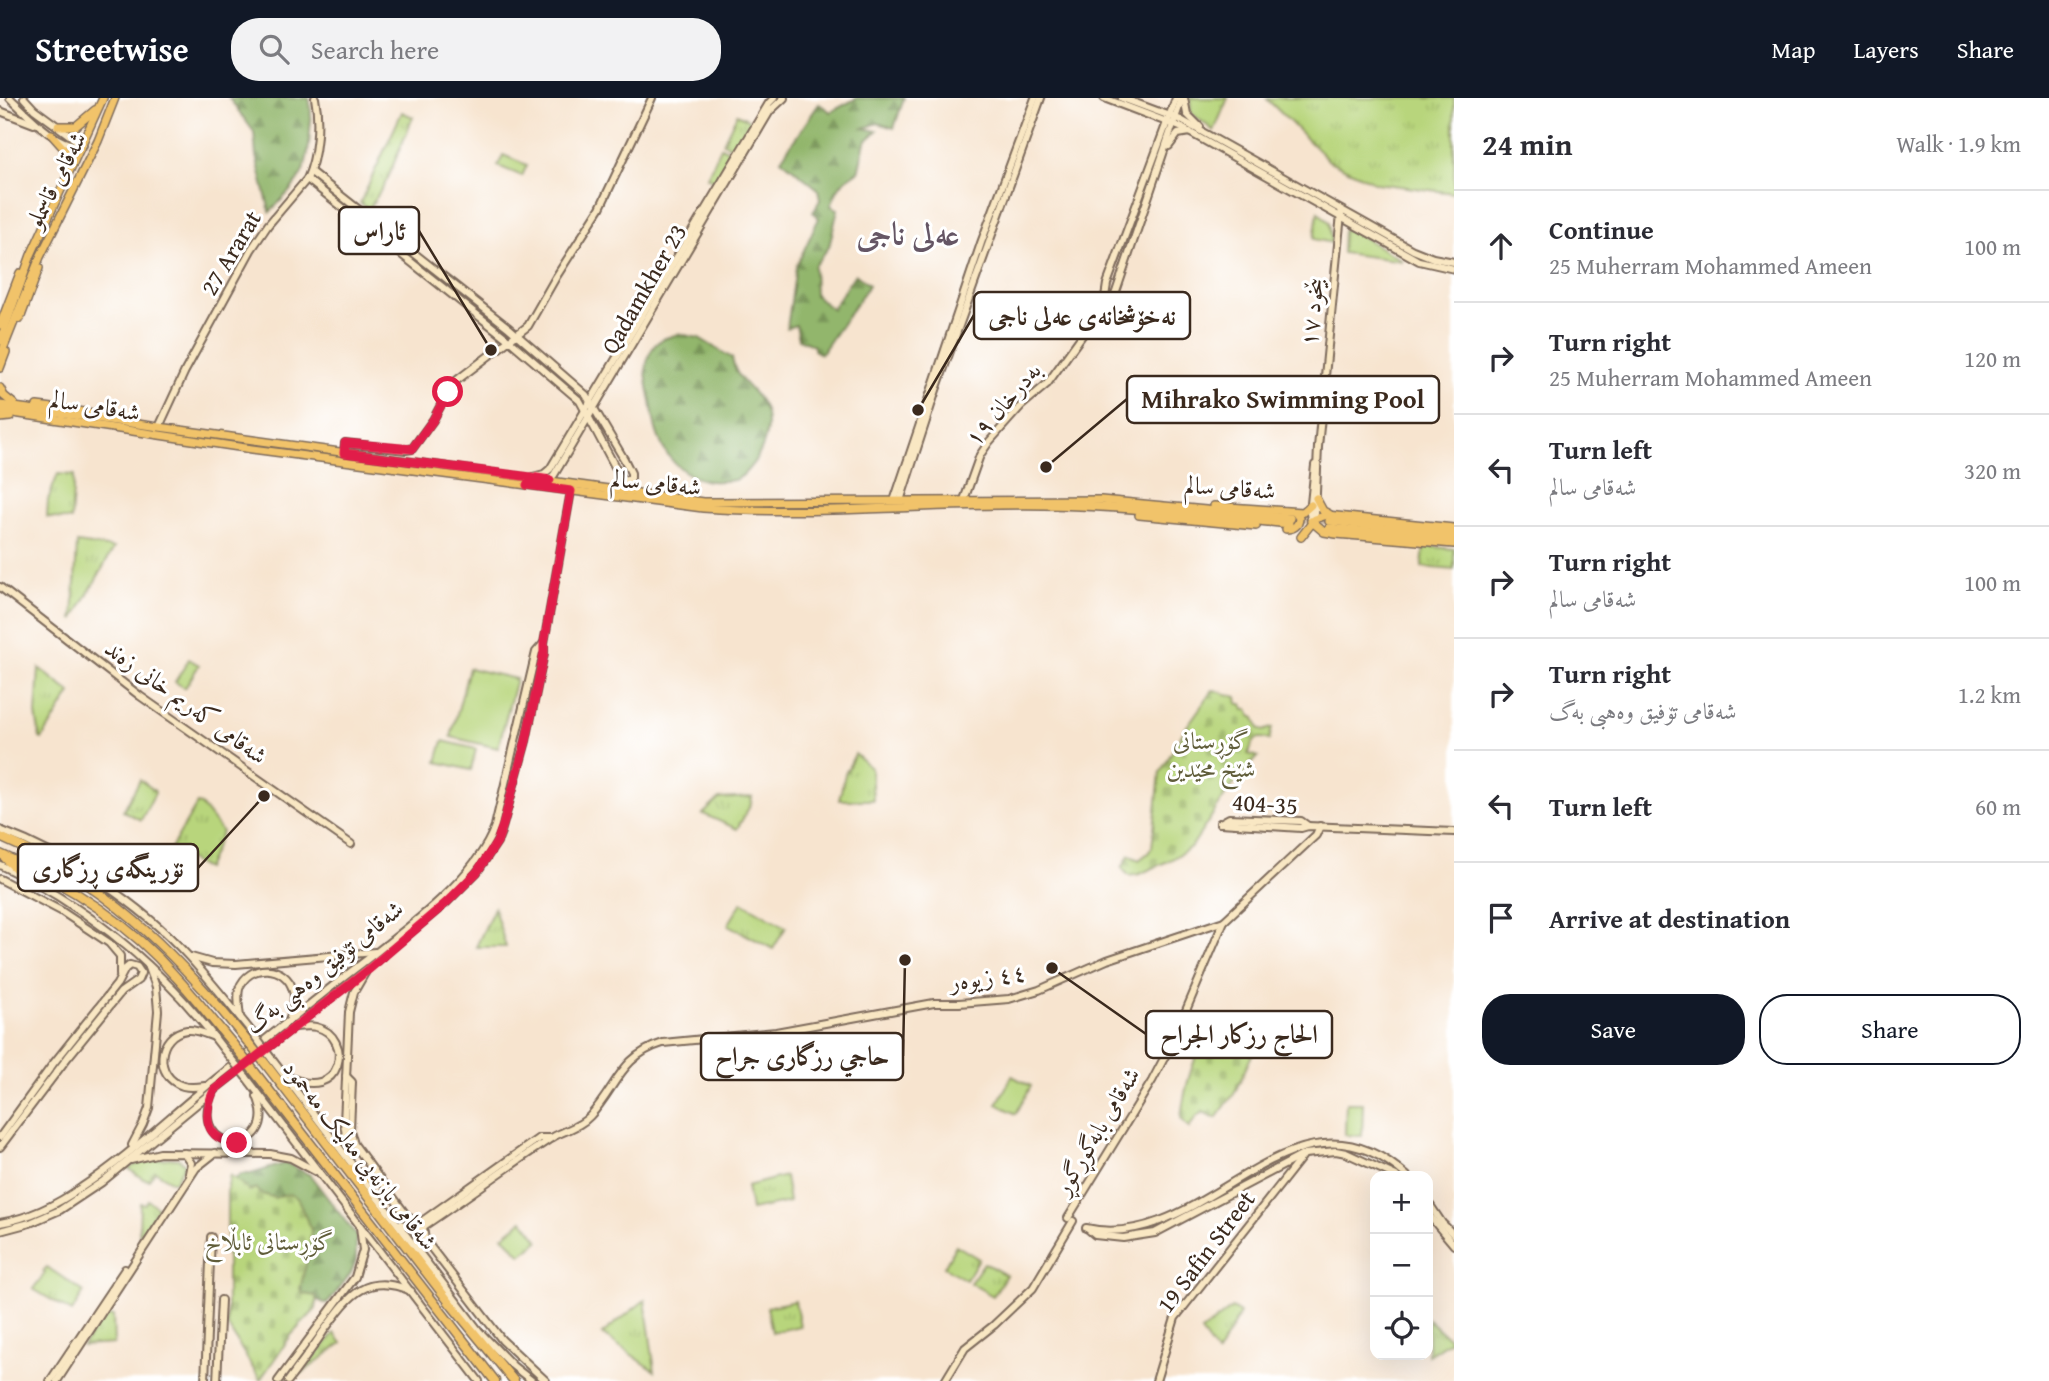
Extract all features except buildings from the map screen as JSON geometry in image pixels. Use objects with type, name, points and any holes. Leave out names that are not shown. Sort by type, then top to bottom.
[{"type":"highway","name":"شەقامی بازنەیی مەلیک مەحمود","points":[[1,833],[102,894],[144,928],[185,967],[268,1060],[514,1381]]},
{"type":"highway","name":"شەقامی بازنەیی مەلیک مەحمود","points":[[1,854],[62,885],[126,929],[176,976],[232,1043],[495,1381]]},
{"type":"highway","points":[[1,854],[24,877]]},
{"type":"highway","points":[[347,1162],[365,1178]]},
{"type":"highway","points":[[479,1331],[483,1344]]},
{"type":"main road","points":[[58,126],[81,124],[103,98]]},
{"type":"main road","name":"شەقامی قاسملو","points":[[0,341],[103,98]]},
{"type":"main road","name":"شەقامی قاسملو","points":[[0,357],[36,256],[98,141],[115,98]]},
{"type":"main road","points":[[51,134],[74,162],[80,162],[83,170]]},
{"type":"main road","points":[[83,170],[83,145],[98,141]]},
{"type":"main road","points":[[0,325],[22,268],[36,256]]},
{"type":"main road","points":[[0,368],[36,280],[36,256]]},
{"type":"main road","points":[[0,388],[14,404]]},
{"type":"main road","points":[[0,410],[14,404],[93,414],[112,425]]},
{"type":"main road","points":[[0,410],[10,417],[93,429],[112,425]]},
{"type":"main road","name":"شەقامی سالم","points":[[0,410],[112,425],[252,450],[703,508],[746,511],[823,510],[1103,504],[1131,499],[1292,521]]},
{"type":"main road","name":"شەقامی سالم","points":[[112,425],[159,427],[703,502],[964,500],[1103,504],[1138,515],[1292,521],[1306,511],[1319,518],[1454,542]]},
{"type":"main road","points":[[810,501],[811,510]]},
{"type":"main road","points":[[823,510],[824,501]]},
{"type":"main road","points":[[1301,537],[1319,518]]},
{"type":"main road","name":"شەقامی سالم","points":[[1319,518],[1454,528]]},
{"type":"main road","name":"شەقامی سالم","points":[[1319,518],[1454,534]]},
{"type":"street","points":[[10,98],[51,134],[73,145],[83,145]]},
{"type":"street","points":[[24,98],[83,145]]},
{"type":"street","points":[[309,175],[316,137],[315,98]]},
{"type":"street","points":[[344,453],[345,443],[412,449],[433,420],[452,384],[528,326],[556,276],[600,208],[650,98]]},
{"type":"street","name":"Qadamkher 23","points":[[531,477],[547,473],[692,228],[765,108],[774,98]]},
{"type":"street","name":"Qadamkher 23","points":[[550,480],[595,410],[770,111],[784,98]]},
{"type":"street","points":[[897,501],[981,243],[1035,98]]},
{"type":"street","points":[[897,501],[1041,98]]},
{"type":"street","points":[[1104,98],[1171,119],[1212,137],[1419,261],[1454,269]]},
{"type":"street","points":[[1122,98],[1148,112],[1162,124],[1162,134]]},
{"type":"street","points":[[1148,112],[1167,108],[1175,98]]},
{"type":"street","points":[[1171,119],[1175,98]]},
{"type":"street","points":[[1107,305],[1106,288],[1162,134],[1183,98]]},
{"type":"street","points":[[1183,98],[1187,114],[1212,137]]},
{"type":"street","points":[[0,111],[38,125]]},
{"type":"street","points":[[1171,119],[1194,134],[1413,250],[1454,262]]},
{"type":"street","name":"بەدرخان ١٩","points":[[964,500],[978,461],[989,442],[1021,406],[1047,384],[1096,316],[1115,295],[1162,157],[1171,119]]},
{"type":"street","points":[[1162,157],[1175,135],[1184,132],[1194,134]]},
{"type":"street","points":[[309,175],[517,335],[586,395],[630,471],[629,480],[621,478],[580,401],[309,175]]},
{"type":"street","name":"27 Ararat","points":[[159,427],[185,372],[251,250],[309,175]]},
{"type":"street","name":"بێخود ١٧","points":[[1319,518],[1314,468],[1317,460],[1341,213]]},
{"type":"street","points":[[527,485],[550,480]]},
{"type":"street","name":"شەقامی تۆفیق وەهبی بەگ","points":[[0,1231],[30,1223],[60,1210],[94,1188],[289,1020],[377,951],[395,942],[477,872],[497,842],[526,741],[544,653],[571,491]]},
{"type":"street","name":"شەقامی کەریم خانی زەند","points":[[0,587],[140,696],[351,844]]},
{"type":"street","name":"شەقامی تۆفیق وەهبی بەگ","points":[[0,1223],[22,1217],[69,1196],[368,970],[458,882],[485,849],[495,826],[536,652],[544,643]]},
{"type":"street","name":"404-35","points":[[1229,818],[1301,821],[1308,825],[1301,828],[1220,823],[1229,818]]},
{"type":"street","points":[[7,821],[1,833],[61,859],[132,906],[188,956],[241,1018]]},
{"type":"street","points":[[1308,825],[1454,832]]},
{"type":"street","name":"شەقامی بابەگوڕگوڕ","points":[[945,1381],[965,1348],[1033,1288],[1173,1041],[1224,921],[1316,835],[1320,826]]},
{"type":"street","points":[[0,866],[57,895],[108,930],[146,960],[181,996],[252,1084],[479,1381]]},
{"type":"street","points":[[0,879],[61,911],[115,949],[121,960],[120,978]]},
{"type":"street","points":[[108,889],[113,880]]},
{"type":"street","points":[[57,895],[61,911]]},
{"type":"street","name":"٤٤ زیوەر","points":[[420,1225],[539,1138],[552,1138],[585,1122],[614,1080],[650,1046],[776,1032],[934,1003],[1009,999],[1039,990],[1107,960],[1224,921]]},
{"type":"street","points":[[188,956],[212,963],[236,964],[377,951]]},
{"type":"street","points":[[129,1150],[149,1108],[158,1011],[156,987],[146,960]]},
{"type":"street","points":[[0,1137],[125,969],[130,965],[137,967],[140,971],[138,980],[119,994],[0,1147]]},
{"type":"street","points":[[247,1034],[238,997],[242,983],[253,972],[268,969],[282,974],[293,989],[294,1002],[289,1020]]},
{"type":"street","points":[[347,1162],[344,1129],[350,1007],[356,988],[368,970]]},
{"type":"street","points":[[284,1075],[306,1084],[318,1084],[330,1077],[339,1059],[337,1046],[326,1031],[314,1026],[292,1027]]},
{"type":"street","points":[[215,1037],[195,1031],[181,1032],[168,1041],[162,1055],[165,1072],[174,1082],[187,1087],[210,1088],[208,1123],[219,1138],[237,1143],[253,1136],[262,1122],[263,1112],[252,1084]]},
{"type":"street","points":[[268,1060],[284,1075],[347,1162]]},
{"type":"street","points":[[346,1076],[352,1082],[350,1130],[354,1144],[407,1216],[420,1225],[425,1240],[497,1333],[515,1354],[546,1381]]},
{"type":"street","points":[[1385,1171],[1346,1153],[1336,1151],[1305,1154],[1155,1233],[1131,1237],[1105,1236],[1095,1235],[1086,1228],[1128,1231],[1151,1226],[1221,1188],[1315,1143],[1336,1142],[1353,1145],[1380,1156],[1400,1171]]},
{"type":"street","points":[[57,1381],[189,1172],[191,1163],[184,1153]]},
{"type":"street","points":[[50,1381],[196,1168],[215,1153]]},
{"type":"street","points":[[126,1162],[152,1154],[280,1156],[300,1162],[321,1174]]},
{"type":"street","name":"19 Safin Street","points":[[1156,1381],[1175,1318],[1305,1154]]},
{"type":"street","points":[[365,1178],[479,1331],[513,1366],[532,1381]]},
{"type":"street","points":[[1221,1188],[1225,1198]]},
{"type":"street","points":[[1433,1210],[1454,1235]]},
{"type":"street","points":[[1433,1220],[1454,1245]]},
{"type":"street","points":[[278,1381],[355,1277],[363,1250],[358,1222]]},
{"type":"street","points":[[399,1224],[420,1225]]},
{"type":"street","points":[[416,1247],[416,1235],[420,1225]]},
{"type":"street","points":[[205,1381],[211,1237]]},
{"type":"street","points":[[288,1381],[352,1296],[364,1288],[379,1284],[392,1284],[412,1292]]},
{"type":"street","points":[[217,1381],[221,1300]]},
{"type":"street","points":[[307,1340],[310,1351]]},
{"type":"green space","points":[[229,98],[309,98],[311,123],[304,168],[295,185],[270,212],[256,156],[254,132]]},
{"type":"green space","points":[[857,98],[904,98],[894,128],[878,123],[864,128],[877,131],[865,142],[858,172],[840,186],[831,206],[838,209],[829,247],[814,266],[815,295],[832,309],[855,274],[869,285],[821,354],[814,350],[814,346],[799,339],[796,325],[787,328],[796,267],[819,218],[813,212],[820,200],[818,189],[781,159],[819,104],[831,112]]},
{"type":"green space","points":[[1190,98],[1228,98],[1214,131],[1191,113]]},
{"type":"green space","points":[[1266,98],[1454,98],[1454,193],[1376,183],[1329,161]]},
{"type":"green space","points":[[402,112],[413,117],[387,180],[369,209],[360,203]]},
{"type":"green space","points":[[737,114],[751,121],[736,149],[723,143]]},
{"type":"green space","points":[[721,147],[733,153],[716,182],[707,177]]},
{"type":"green space","points":[[503,155],[527,165],[522,176],[498,166]]},
{"type":"green space","points":[[1318,212],[1329,222],[1332,243],[1314,239]]},
{"type":"green space","points":[[1348,228],[1403,261],[1342,253],[1343,231]]},
{"type":"green space","points":[[679,334],[699,338],[732,358],[740,377],[763,405],[767,426],[763,446],[749,469],[736,479],[710,481],[691,475],[668,456],[657,434],[647,380],[648,359],[657,343]]},
{"type":"green space","points":[[58,474],[74,475],[71,520],[47,517],[48,500]]},
{"type":"green space","points":[[77,543],[114,548],[73,620]]},
{"type":"green space","points":[[1424,546],[1454,549],[1454,570],[1422,567]]},
{"type":"green space","points":[[189,659],[199,665],[185,688],[175,682]]},
{"type":"green space","points":[[39,668],[71,693],[42,739],[36,714]]},
{"type":"green space","points":[[469,668],[516,679],[498,748],[451,737]]},
{"type":"green space","name":"گۆڕستانی شێخ محێدین","points":[[1213,690],[1237,697],[1238,704],[1242,704],[1244,710],[1248,709],[1263,731],[1272,728],[1269,740],[1260,738],[1253,743],[1248,754],[1258,757],[1228,791],[1192,846],[1172,859],[1140,874],[1129,876],[1122,868],[1129,855],[1139,860],[1152,847],[1160,773],[1185,729]]},
{"type":"green space","points":[[443,741],[476,749],[471,770],[437,762]]},
{"type":"green space","points":[[855,754],[871,768],[873,800],[839,800],[845,774]]},
{"type":"green space","points":[[140,780],[155,793],[141,820],[123,811]]},
{"type":"green space","points":[[752,797],[737,829],[703,814],[719,799]]},
{"type":"green space","points":[[197,804],[201,805],[222,832],[206,869],[171,848]]},
{"type":"green space","points":[[742,902],[786,927],[773,949],[728,925]]},
{"type":"green space","points":[[494,908],[506,947],[476,947]]},
{"type":"green space","points":[[1214,1020],[1255,1039],[1255,1048],[1234,1094],[1216,1118],[1203,1112],[1189,1128],[1181,1118],[1185,1092],[1192,1067]]},
{"type":"green space","points":[[1012,1076],[1031,1086],[1016,1114],[997,1104]]},
{"type":"green space","points":[[1346,1103],[1363,1103],[1362,1136],[1345,1135]]},
{"type":"green space","points":[[179,1159],[185,1164],[175,1181],[155,1171],[149,1180],[143,1179],[128,1168],[145,1161]]},
{"type":"green space","points":[[286,1163],[310,1175],[356,1235],[356,1260],[351,1273],[327,1304],[317,1300],[315,1296],[303,1294],[302,1291],[301,1281],[307,1262],[308,1245],[307,1227],[300,1207],[281,1195],[276,1198],[249,1191],[234,1179],[241,1174],[251,1174]]},
{"type":"green space","name":"گۆڕستانی ئابڵاخ","points":[[230,1175],[249,1191],[256,1188],[259,1193],[275,1198],[287,1194],[298,1199],[311,1230],[310,1247],[300,1289],[303,1294],[316,1296],[316,1309],[292,1334],[260,1380],[227,1325],[227,1190]]},
{"type":"green space","points":[[785,1176],[789,1202],[751,1210],[747,1186]]},
{"type":"green space","points":[[148,1200],[158,1208],[139,1236],[140,1203],[145,1204]]},
{"type":"green space","points":[[523,1220],[539,1241],[521,1255],[503,1236]]},
{"type":"green space","points":[[956,1245],[979,1259],[966,1280],[944,1267]]},
{"type":"green space","points":[[984,1263],[1006,1275],[993,1296],[970,1283]]},
{"type":"green space","points":[[47,1267],[84,1292],[72,1312],[33,1289]]},
{"type":"green space","points":[[645,1300],[655,1371],[602,1334]]},
{"type":"green space","points":[[795,1301],[800,1326],[772,1332],[767,1307]]},
{"type":"green space","points":[[1232,1308],[1240,1313],[1217,1354],[1201,1332]]},
{"type":"green space","points":[[102,1316],[113,1316],[114,1344],[83,1346]]},
{"type":"green space","points":[[1433,1324],[1451,1340],[1433,1352]]},
{"type":"green space","points":[[334,1333],[342,1343],[301,1374]]},
{"type":"tunnel","points":[[1290,518],[1329,521]]},
{"type":"place","name":"ئاراس","points":[[491,350]]},
{"type":"place","name":"نەخۆشخانەی عەلی ناجی","points":[[918,410]]},
{"type":"place","name":"Mihrako Swimming Pool","points":[[1046,467]]},
{"type":"place","name":"نۆرینگەی ڕزگاری","points":[[264,796]]},
{"type":"place","name":"حاجي رزگارى جراح","points":[[905,960]]},
{"type":"place","name":"الحاج رزكار الجراح","points":[[1052,968]]},
{"type":"district","name":"عەلی ناجی","points":[[908,234]]},
{"type":"route","points":[[237,1143],[219,1138],[208,1123],[206,1114],[214,1090],[368,970],[446,903],[487,859],[503,825],[526,741],[544,653],[571,491],[527,485],[550,480],[344,453],[345,443],[412,449],[433,420],[448,392]]}]
